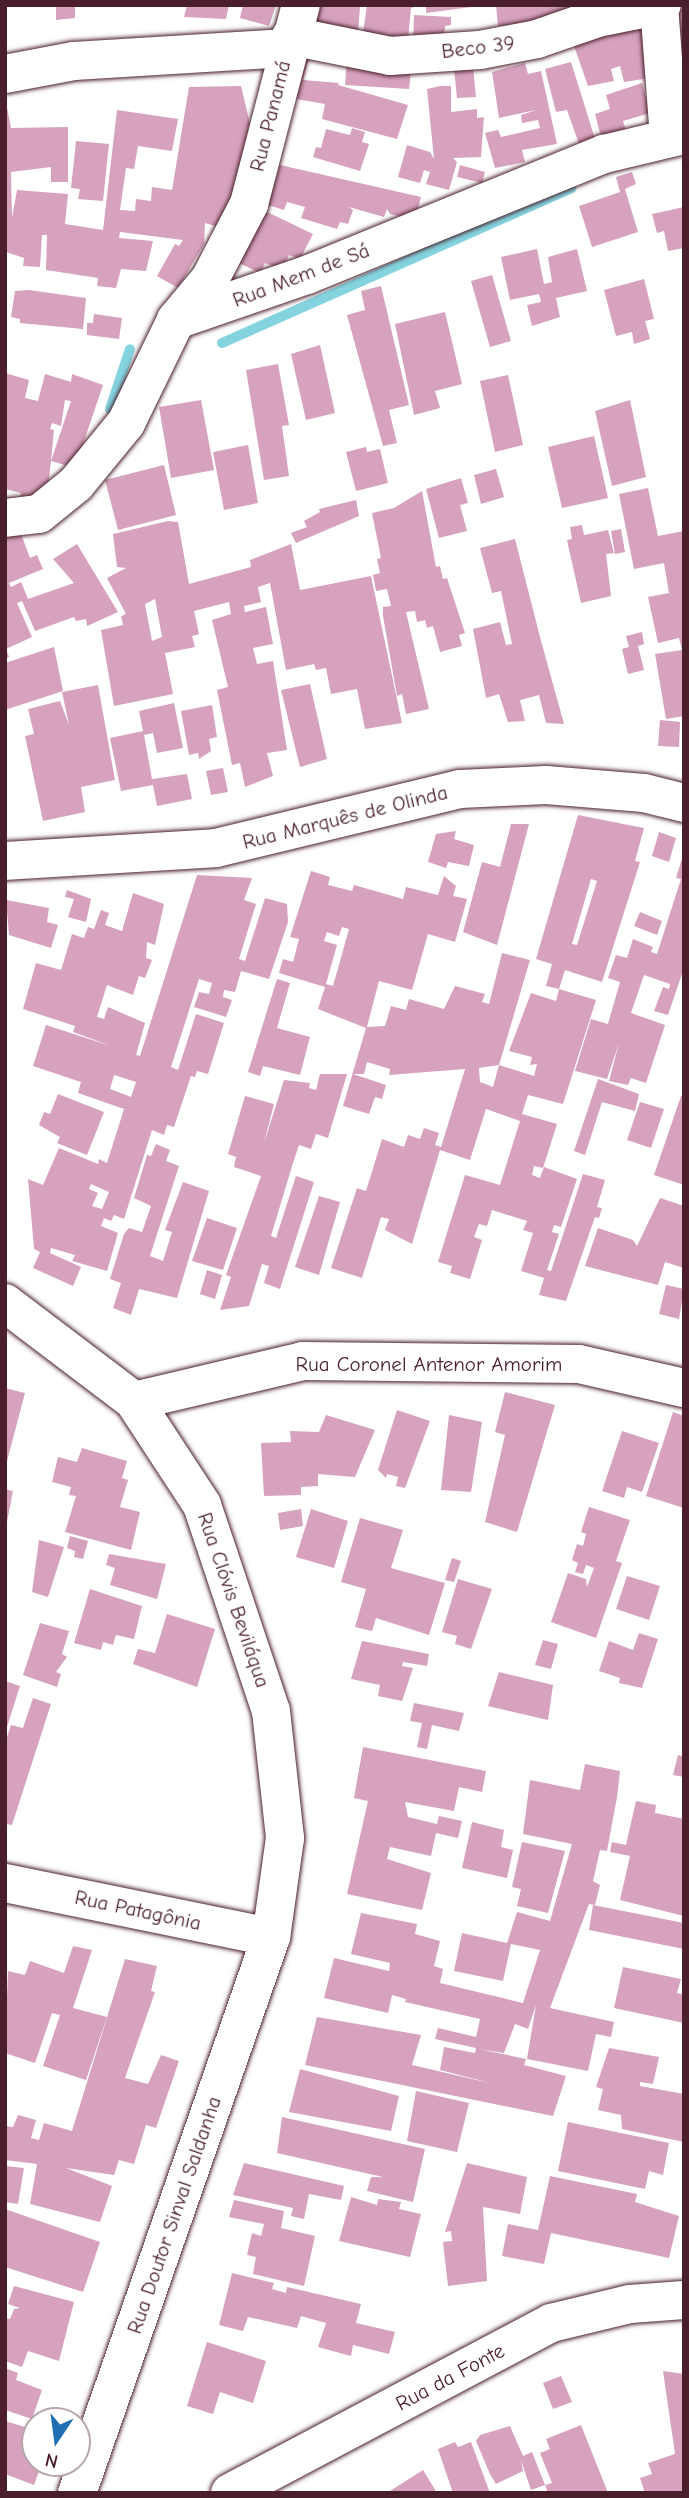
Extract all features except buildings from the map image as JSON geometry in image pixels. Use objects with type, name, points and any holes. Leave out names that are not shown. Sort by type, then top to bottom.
[{"type":"street","name":"Beco 39","points":[[293,30],[390,55],[480,50],[660,6]]},
{"type":"street","points":[[660,6],[677,136]]},
{"type":"street","name":"Rua Panamá","points":[[5,74],[74,61],[293,30],[249,204],[210,279],[176,320]]},
{"type":"street","name":"Rua Mem de Sá","points":[[176,320],[307,275],[604,154],[677,136]]},
{"type":"street","points":[[5,518],[39,514],[76,484],[126,423],[176,320]]},
{"type":"street","name":"Rua Marquês de Olinda","points":[[5,861],[216,848],[460,789],[546,785],[644,793],[684,803]]},
{"type":"street","name":"Rua Clóvis Beviláqua","points":[[5,1303],[134,1401],[202,1505],[271,1711],[285,1838],[271,1937]]},
{"type":"street","name":"Rua Coronel Antenor Amorim","points":[[134,1401],[303,1361],[579,1364],[684,1388]]},
{"type":"street","name":"Rua Patagônia","points":[[5,1883],[271,1937]]},
{"type":"street","name":"Rua Doutor Sinval Saldanha","points":[[77,2493],[271,1937]]},
{"type":"street","name":"Rua da Fonte","points":[[230,2493],[551,2323],[630,2304],[684,2300]]},
{"type":"waterway","points":[[222,343],[571,188]]},
{"type":"waterway","points":[[110,409],[130,349]]}]
